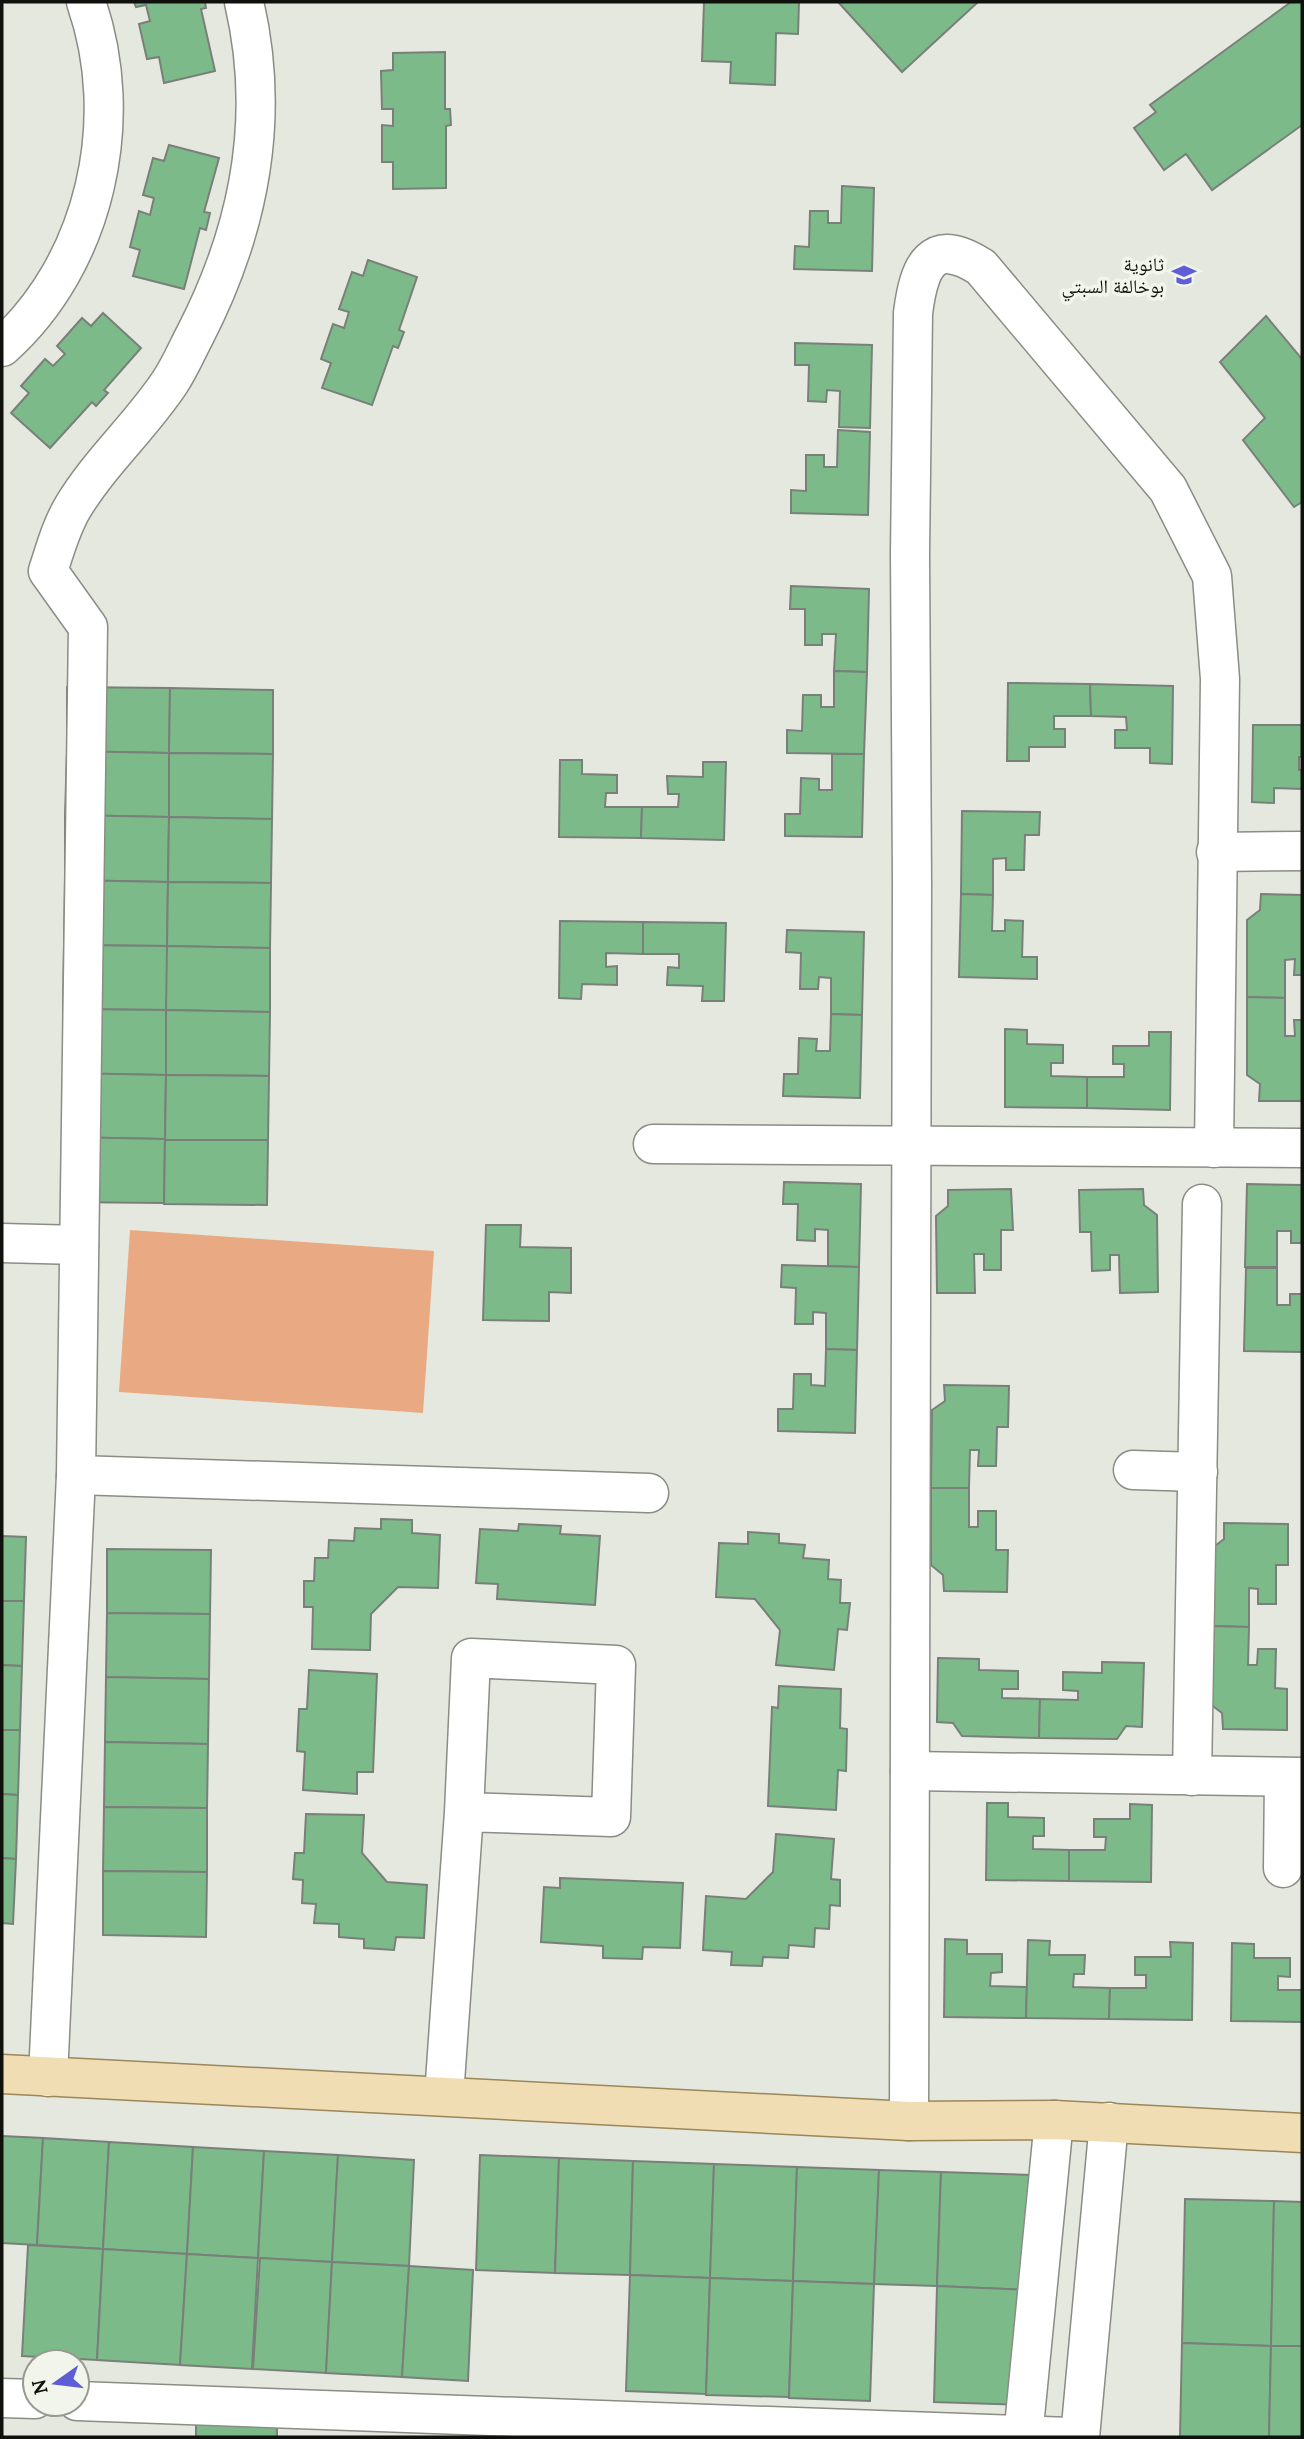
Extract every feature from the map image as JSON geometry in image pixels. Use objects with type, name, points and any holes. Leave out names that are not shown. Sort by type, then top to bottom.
[{"type":"main road","points":[[2,2074],[909,2121],[1054,2120],[1302,2133]]},
{"type":"street","points":[[2,347],[42,303],[67,261],[86,216],[99,169],[104,121],[103,72],[94,23],[86,2]]},
{"type":"street","points":[[48,2077],[76,1475],[88,627],[48,571],[76,501],[171,380],[209,309],[236,241],[252,178],[257,91],[244,2]]},
{"type":"street","points":[[909,2121],[910,552],[913,313],[918,278],[937,255],[951,252],[981,267],[1168,489],[1212,576],[1220,679],[1214,1147]]},
{"type":"street","points":[[1216,852],[1302,851]]},
{"type":"street","points":[[653,1144],[1302,1148]]},
{"type":"street","points":[[1192,1776],[1202,1204]]},
{"type":"street","points":[[2,1243],[79,1245]]},
{"type":"street","points":[[1133,1471],[1198,1472]]},
{"type":"street","points":[[76,1475],[649,1493]]},
{"type":"street","points":[[444,2096],[464,1812],[471,1658],[616,1665],[611,1817],[464,1812]]},
{"type":"street","points":[[910,1771],[1293,1777],[1283,1868]]},
{"type":"street","points":[[1023,2436],[1054,2120]]},
{"type":"street","points":[[1080,2437],[1108,2122]]},
{"type":"street","points":[[2,2398],[21,2399]]},
{"type":"street","points":[[91,2401],[743,2431],[1070,2437]]},
{"type":"shaded area","points":[[130,1230],[434,1251],[423,1413],[119,1392]]},
{"type":"building","points":[[134,2],[205,2],[206,8],[201,9],[215,71],[164,83],[159,57],[147,59],[139,24],[150,21],[146,5],[136,7]]},
{"type":"building","points":[[704,2],[799,2],[798,34],[776,33],[775,85],[730,83],[731,62],[702,61]]},
{"type":"building","points":[[838,2],[978,2],[902,72]]},
{"type":"building","points":[[1291,2],[1302,2],[1302,125],[1212,190],[1186,154],[1164,170],[1134,128],[1156,112],[1150,105]]},
{"type":"building","points":[[445,52],[445,109],[450,109],[451,125],[446,126],[446,188],[393,189],[393,162],[382,162],[382,125],[393,126],[393,109],[382,109],[381,71],[393,70],[393,53]]},
{"type":"building","points":[[169,145],[219,158],[204,212],[210,213],[206,230],[200,228],[184,289],[133,276],[140,250],[130,247],[139,211],[150,215],[154,198],[143,195],[153,158],[164,161]]},
{"type":"building","points":[[842,186],[874,188],[872,271],[794,269],[795,246],[809,247],[810,211],[828,211],[828,223],[841,223]]},
{"type":"building","points":[[368,260],[417,277],[399,330],[404,332],[398,348],[393,346],[372,405],[322,388],[331,363],[321,359],[333,324],[344,328],[349,312],[339,309],[352,272],[363,276]]},
{"type":"building","points":[[103,313],[141,348],[104,390],[108,393],[96,406],[92,402],[50,448],[11,413],[29,393],[21,386],[45,359],[53,366],[65,354],[57,346],[82,318],[91,326]]},
{"type":"building","points":[[1266,316],[1302,359],[1302,502],[1294,507],[1243,440],[1265,418],[1220,362]]},
{"type":"building","points":[[795,343],[872,345],[870,428],[839,427],[840,391],[827,390],[826,402],[808,401],[809,365],[795,365]]},
{"type":"building","points":[[838,430],[870,432],[868,515],[791,513],[791,490],[806,491],[806,455],[824,455],[824,467],[837,467]]},
{"type":"building","points":[[791,586],[869,589],[867,672],[834,671],[836,634],[822,634],[822,645],[805,645],[805,609],[790,609]]},
{"type":"building","points":[[834,671],[867,672],[864,754],[787,753],[787,730],[802,731],[803,695],[821,695],[821,707],[834,707]]},
{"type":"building","points":[[1008,683],[1090,684],[1091,716],[1054,716],[1054,729],[1065,729],[1065,747],[1029,747],[1029,761],[1007,761]]},
{"type":"building","points":[[1090,684],[1173,686],[1172,764],[1150,763],[1150,748],[1115,748],[1115,730],[1127,730],[1126,717],[1091,716]]},
{"type":"building","points":[[67,687],[170,688],[169,753],[67,751]]},
{"type":"building","points":[[170,688],[273,690],[273,754],[169,753]]},
{"type":"building","points":[[1253,725],[1302,725],[1302,757],[1299,757],[1299,770],[1302,770],[1302,789],[1274,788],[1274,803],[1252,802]]},
{"type":"building","points":[[67,751],[169,753],[169,817],[65,815]]},
{"type":"building","points":[[169,753],[273,754],[272,819],[169,817]]},
{"type":"building","points":[[832,754],[864,754],[862,837],[785,836],[785,814],[800,814],[801,778],[819,779],[819,790],[832,790]]},
{"type":"building","points":[[560,760],[582,760],[582,774],[617,775],[617,793],[606,793],[605,807],[642,807],[641,838],[559,837]]},
{"type":"building","points":[[703,762],[726,762],[724,840],[641,838],[642,807],[678,807],[679,794],[668,794],[667,776],[703,777]]},
{"type":"building","points":[[962,811],[1040,812],[1039,835],[1025,835],[1024,870],[1006,870],[1006,858],[993,859],[993,895],[961,894]]},
{"type":"building","points":[[65,815],[169,817],[168,882],[65,880]]},
{"type":"building","points":[[169,817],[272,819],[271,883],[168,882]]},
{"type":"building","points":[[65,880],[168,882],[167,946],[64,945]]},
{"type":"building","points":[[168,882],[271,883],[270,948],[167,946]]},
{"type":"building","points":[[961,894],[993,895],[992,931],[1005,931],[1005,920],[1023,921],[1022,957],[1037,957],[1037,979],[959,977]]},
{"type":"building","points":[[1261,894],[1302,895],[1302,975],[1294,975],[1295,959],[1285,960],[1285,998],[1247,997],[1247,920],[1260,910]]},
{"type":"building","points":[[560,921],[643,922],[643,954],[606,953],[606,967],[617,966],[617,985],[582,984],[581,999],[559,998]]},
{"type":"building","points":[[643,922],[726,923],[724,1001],[702,1001],[703,986],[667,985],[668,967],[679,968],[679,954],[643,954]]},
{"type":"building","points":[[787,930],[864,932],[862,1015],[831,1014],[831,978],[819,977],[818,989],[800,989],[801,953],[786,952]]},
{"type":"building","points":[[64,945],[167,946],[167,1010],[63,1009]]},
{"type":"building","points":[[167,946],[270,948],[270,1012],[166,1010]]},
{"type":"building","points":[[1247,997],[1285,998],[1285,1036],[1295,1036],[1294,1020],[1302,1020],[1302,1101],[1259,1101],[1260,1084],[1247,1075]]},
{"type":"building","points":[[63,1009],[167,1010],[166,1075],[63,1073]]},
{"type":"building","points":[[166,1010],[270,1012],[269,1076],[166,1075]]},
{"type":"building","points":[[831,1014],[862,1015],[860,1098],[783,1096],[784,1074],[798,1074],[799,1038],[817,1039],[816,1051],[830,1051]]},
{"type":"building","points":[[1005,1029],[1027,1030],[1027,1044],[1063,1045],[1063,1063],[1051,1063],[1051,1076],[1087,1077],[1087,1108],[1005,1107]]},
{"type":"building","points":[[1149,1032],[1171,1032],[1170,1110],[1087,1108],[1087,1077],[1124,1077],[1124,1064],[1113,1064],[1113,1046],[1149,1046]]},
{"type":"building","points":[[63,1073],[166,1075],[165,1139],[62,1137]]},
{"type":"building","points":[[166,1075],[269,1076],[268,1140],[165,1140]]},
{"type":"building","points":[[62,1137],[165,1139],[164,1203],[61,1202]]},
{"type":"building","points":[[165,1140],[268,1140],[267,1205],[164,1204]]},
{"type":"building","points":[[784,1182],[861,1184],[859,1267],[828,1266],[828,1230],[815,1229],[815,1241],[797,1240],[798,1204],[783,1204]]},
{"type":"building","points":[[1247,1184],[1302,1185],[1302,1243],[1291,1243],[1291,1231],[1277,1231],[1277,1267],[1245,1267]]},
{"type":"building","points":[[1011,1189],[1013,1230],[1001,1230],[1001,1270],[984,1270],[984,1254],[974,1254],[975,1293],[937,1293],[936,1216],[948,1206],[948,1190]]},
{"type":"building","points":[[1143,1189],[1144,1205],[1157,1215],[1158,1292],[1120,1293],[1119,1255],[1110,1255],[1110,1270],[1092,1271],[1091,1232],[1080,1232],[1079,1190]]},
{"type":"building","points":[[486,1225],[521,1225],[520,1247],[571,1248],[571,1293],[549,1292],[549,1321],[483,1320]]},
{"type":"building","points":[[782,1265],[859,1267],[857,1350],[826,1349],[826,1313],[813,1312],[813,1324],[795,1324],[796,1288],[781,1287]]},
{"type":"building","points":[[1246,1268],[1277,1268],[1277,1305],[1290,1305],[1290,1294],[1302,1294],[1302,1352],[1244,1351]]},
{"type":"building","points":[[826,1349],[857,1350],[855,1433],[778,1431],[778,1409],[793,1409],[794,1374],[811,1374],[811,1385],[825,1386]]},
{"type":"building","points":[[944,1385],[1009,1386],[1008,1427],[997,1427],[996,1466],[978,1466],[979,1450],[970,1450],[969,1488],[931,1488],[932,1410],[945,1401]]},
{"type":"building","points":[[931,1488],[969,1488],[969,1527],[978,1527],[978,1511],[996,1511],[996,1550],[1008,1550],[1007,1592],[944,1591],[943,1575],[931,1565]]},
{"type":"building","points":[[381,1519],[412,1520],[412,1533],[440,1535],[438,1588],[398,1587],[371,1614],[370,1650],[312,1649],[313,1607],[304,1607],[304,1581],[314,1581],[315,1558],[328,1558],[329,1540],[354,1541],[355,1528],[381,1529]]},
{"type":"building","points":[[1224,1523],[1288,1524],[1288,1565],[1276,1565],[1276,1604],[1258,1604],[1258,1589],[1249,1588],[1249,1627],[1211,1626],[1211,1549],[1224,1539]]},
{"type":"building","points":[[519,1524],[561,1526],[560,1534],[600,1536],[595,1605],[497,1599],[498,1584],[476,1583],[480,1529],[518,1531]]},
{"type":"building","points":[[748,1532],[779,1534],[779,1543],[805,1545],[803,1558],[829,1560],[828,1579],[841,1580],[840,1603],[850,1603],[847,1630],[838,1629],[834,1670],[776,1665],[780,1630],[755,1599],[716,1597],[719,1543],[748,1544]]},
{"type":"building","points":[[2,1536],[26,1537],[24,1601],[2,1601]]},
{"type":"building","points":[[107,1549],[211,1550],[210,1614],[107,1613]]},
{"type":"building","points":[[2,1601],[24,1601],[22,1666],[2,1665]]},
{"type":"building","points":[[107,1613],[210,1614],[209,1679],[106,1677]]},
{"type":"building","points":[[1211,1626],[1249,1627],[1248,1665],[1257,1665],[1258,1649],[1276,1649],[1275,1688],[1287,1689],[1287,1730],[1223,1729],[1222,1713],[1210,1704]]},
{"type":"building","points":[[938,1658],[979,1659],[979,1670],[1018,1671],[1018,1689],[1002,1689],[1002,1698],[1040,1699],[1039,1738],[962,1736],[953,1723],[937,1722]]},
{"type":"building","points":[[1102,1662],[1144,1663],[1142,1727],[1126,1726],[1117,1739],[1039,1738],[1040,1699],[1078,1700],[1078,1691],[1063,1690],[1063,1672],[1102,1673]]},
{"type":"building","points":[[2,1665],[22,1666],[20,1730],[2,1730]]},
{"type":"building","points":[[309,1670],[377,1674],[373,1772],[357,1772],[357,1794],[303,1790],[305,1752],[297,1751],[299,1709],[307,1709]]},
{"type":"building","points":[[106,1677],[209,1679],[208,1744],[105,1742]]},
{"type":"building","points":[[779,1686],[841,1689],[840,1728],[847,1729],[846,1771],[838,1770],[836,1810],[768,1806],[772,1707],[778,1708]]},
{"type":"building","points":[[2,1730],[20,1730],[18,1795],[2,1794]]},
{"type":"building","points":[[105,1742],[208,1744],[207,1808],[104,1807]]},
{"type":"building","points":[[2,1794],[18,1795],[16,1859],[2,1858]]},
{"type":"building","points":[[987,1803],[1008,1803],[1008,1817],[1044,1818],[1044,1836],[1033,1836],[1033,1849],[1069,1850],[1069,1881],[986,1880]]},
{"type":"building","points":[[1130,1804],[1152,1805],[1151,1882],[1069,1881],[1069,1850],[1105,1850],[1106,1837],[1094,1837],[1094,1819],[1130,1819]]},
{"type":"building","points":[[104,1807],[207,1808],[207,1872],[103,1871]]},
{"type":"building","points":[[306,1814],[364,1815],[362,1853],[387,1882],[427,1885],[424,1938],[396,1937],[394,1950],[364,1948],[364,1939],[339,1937],[339,1924],[314,1923],[316,1904],[302,1903],[303,1880],[293,1879],[295,1853],[304,1853]]},
{"type":"building","points":[[776,1834],[834,1839],[831,1879],[840,1880],[840,1906],[830,1905],[829,1929],[815,1928],[814,1947],[789,1945],[788,1958],[763,1957],[762,1966],[731,1965],[732,1952],[703,1950],[706,1896],[746,1899],[773,1872]]},
{"type":"building","points":[[2,1858],[16,1859],[13,1924],[2,1923]]},
{"type":"building","points":[[103,1871],[207,1872],[206,1937],[103,1935]]},
{"type":"building","points":[[560,1878],[683,1883],[680,1948],[643,1947],[642,1959],[603,1958],[603,1946],[541,1942],[544,1887],[560,1888]]},
{"type":"building","points":[[945,1939],[967,1940],[967,1954],[1002,1954],[1002,1972],[991,1973],[990,1986],[1027,1987],[1026,2018],[944,2017]]},
{"type":"building","points":[[1028,1940],[1050,1941],[1049,1955],[1085,1955],[1084,1974],[1074,1974],[1073,1987],[1110,1988],[1109,2019],[1026,2018]]},
{"type":"building","points":[[1170,1942],[1193,1943],[1192,2020],[1109,2019],[1110,1988],[1146,1988],[1146,1975],[1135,1975],[1135,1957],[1171,1957]]},
{"type":"building","points":[[1232,1943],[1254,1944],[1254,1958],[1290,1958],[1290,1977],[1278,1976],[1278,1990],[1302,1990],[1302,2022],[1231,2021]]},
{"type":"building","points":[[2,2136],[43,2138],[37,2245],[2,2243]]},
{"type":"building","points":[[43,2138],[109,2142],[103,2249],[37,2245]]},
{"type":"building","points":[[109,2142],[193,2147],[187,2254],[103,2249]]},
{"type":"building","points":[[193,2147],[264,2151],[258,2258],[187,2254]]},
{"type":"building","points":[[264,2151],[338,2155],[332,2262],[258,2258]]},
{"type":"building","points":[[338,2155],[414,2160],[409,2266],[332,2262]]},
{"type":"building","points":[[480,2155],[559,2158],[555,2273],[476,2270]]},
{"type":"building","points":[[559,2158],[633,2161],[630,2275],[555,2273]]},
{"type":"building","points":[[633,2161],[714,2164],[710,2278],[630,2275]]},
{"type":"building","points":[[714,2164],[797,2167],[793,2281],[710,2278]]},
{"type":"building","points":[[797,2167],[879,2170],[874,2284],[793,2281]]},
{"type":"building","points":[[879,2170],[941,2172],[937,2286],[874,2284]]},
{"type":"building","points":[[941,2172],[1032,2175],[1028,2290],[937,2286]]},
{"type":"building","points":[[1185,2199],[1274,2201],[1271,2346],[1182,2343]]},
{"type":"building","points":[[1274,2201],[1302,2202],[1302,2346],[1271,2346]]},
{"type":"building","points":[[28,2245],[103,2249],[97,2360],[91,2360],[91,2348],[22,2348]]},
{"type":"building","points":[[103,2249],[187,2254],[180,2365],[97,2360]]},
{"type":"building","points":[[187,2254],[258,2258],[252,2369],[180,2365]]},
{"type":"building","points":[[260,2258],[332,2262],[326,2373],[253,2369]]},
{"type":"building","points":[[332,2262],[409,2266],[402,2377],[326,2373]]},
{"type":"building","points":[[409,2266],[473,2270],[468,2381],[402,2377]]},
{"type":"building","points":[[630,2275],[710,2278],[706,2394],[626,2391]]},
{"type":"building","points":[[710,2278],[793,2281],[789,2397],[706,2395]]},
{"type":"building","points":[[793,2281],[874,2284],[870,2401],[789,2398]]},
{"type":"building","points":[[937,2286],[1028,2290],[1025,2405],[934,2402]]},
{"type":"building","points":[[1182,2343],[1271,2346],[1269,2437],[1180,2437]]},
{"type":"building","points":[[1271,2346],[1302,2346],[1302,2437],[1269,2437]]},
{"type":"building","points":[[196,2420],[277,2421],[277,2437],[196,2437]]},
{"type":"place","name":"ثانوية بوخالفة السبتي","points":[[1184,275]]}]
